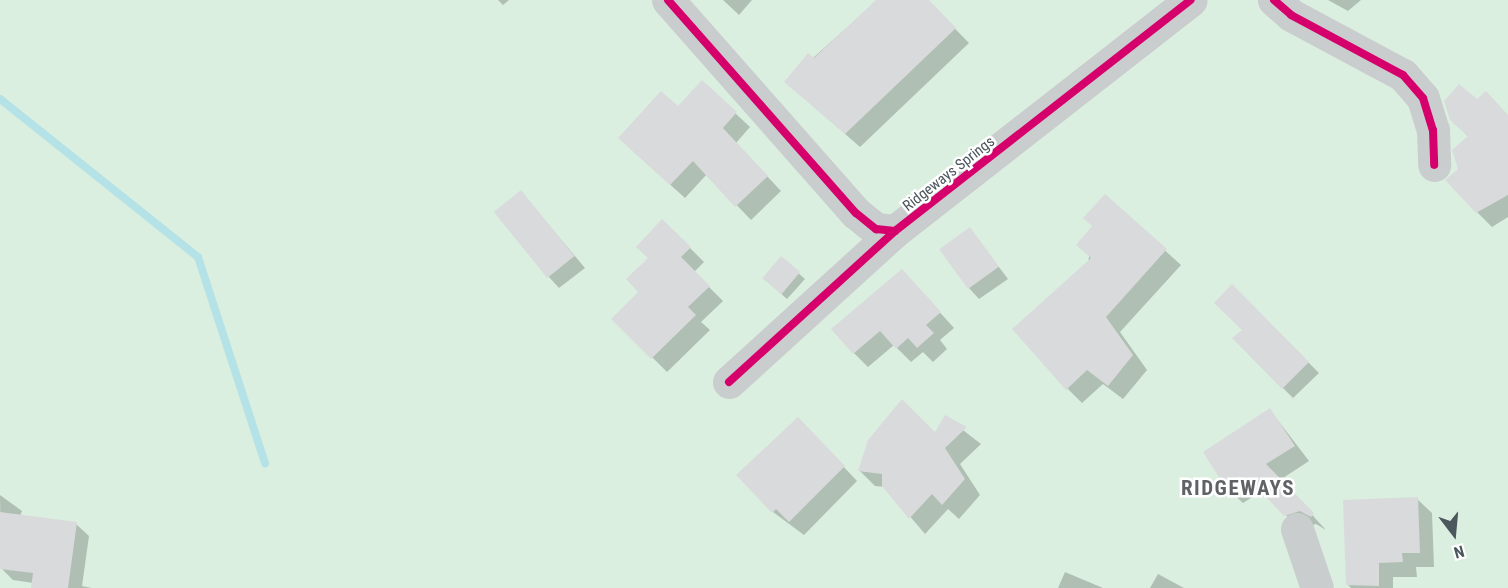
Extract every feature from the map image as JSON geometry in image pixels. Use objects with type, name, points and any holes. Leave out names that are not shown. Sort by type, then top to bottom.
[{"type":"street","name":"Ridgeways Springs","points":[[668,0],[856,213],[876,229],[895,231],[1191,0]]},
{"type":"street","points":[[1274,0],[1291,15],[1403,75],[1423,98],[1433,130],[1434,165]]},
{"type":"street","points":[[729,382],[895,231]]},
{"type":"street","points":[[1298,529],[1317,588]]},
{"type":"green space","points":[[0,0],[1508,0],[1508,588],[0,588]]},
{"type":"building","points":[[876,0],[929,0],[956,28],[845,134],[784,82],[808,53],[814,58]]},
{"type":"building","points":[[702,80],[737,112],[723,128],[768,176],[735,207],[693,161],[670,185],[618,138],[661,91],[678,106]]},
{"type":"building","points":[[1459,84],[1477,99],[1486,91],[1508,115],[1508,195],[1476,213],[1445,180],[1458,169],[1452,150],[1468,136],[1450,120],[1444,101]]},
{"type":"building","points":[[521,190],[574,256],[547,278],[494,212]]},
{"type":"building","points":[[1105,194],[1167,249],[1106,317],[1133,355],[1108,386],[1087,370],[1066,390],[1012,329],[1091,258],[1076,245],[1092,226],[1083,218]]},
{"type":"building","points":[[662,219],[691,247],[681,257],[710,286],[688,307],[696,315],[651,359],[611,319],[638,292],[626,279],[648,258],[636,247]]},
{"type":"building","points":[[970,227],[999,267],[968,289],[939,249]]},
{"type":"building","points":[[781,256],[800,272],[782,294],[762,278]]},
{"type":"building","points":[[902,269],[941,312],[926,325],[934,333],[917,348],[908,338],[896,349],[880,331],[853,354],[831,329]]},
{"type":"building","points":[[1232,284],[1309,362],[1282,389],[1232,338],[1242,330],[1214,303]]},
{"type":"building","points":[[902,399],[935,432],[945,415],[967,427],[945,448],[965,479],[942,505],[932,494],[909,519],[882,486],[882,474],[858,471],[868,440]]},
{"type":"building","points":[[1270,408],[1295,446],[1266,464],[1314,513],[1311,517],[1300,511],[1284,516],[1247,477],[1227,490],[1203,452]]},
{"type":"building","points":[[798,417],[845,466],[789,522],[776,509],[772,513],[736,475]]},
{"type":"building","points":[[1418,497],[1420,553],[1402,553],[1403,562],[1379,563],[1379,586],[1346,585],[1343,500]]},
{"type":"building","points":[[0,512],[77,522],[68,588],[31,588],[33,573],[0,569]]},
{"type":"waterway","points":[[0,99],[198,257],[265,463]]},
{"type":"cycle path","points":[[668,0],[856,213],[876,229],[895,231]]},
{"type":"cycle path","points":[[729,382],[895,231],[1191,0]]},
{"type":"cycle path","points":[[1274,0],[1291,15],[1403,75],[1423,98],[1433,130],[1434,165]]},
{"type":"district","name":"RIDGEWAYS","points":[[1238,488]]}]
